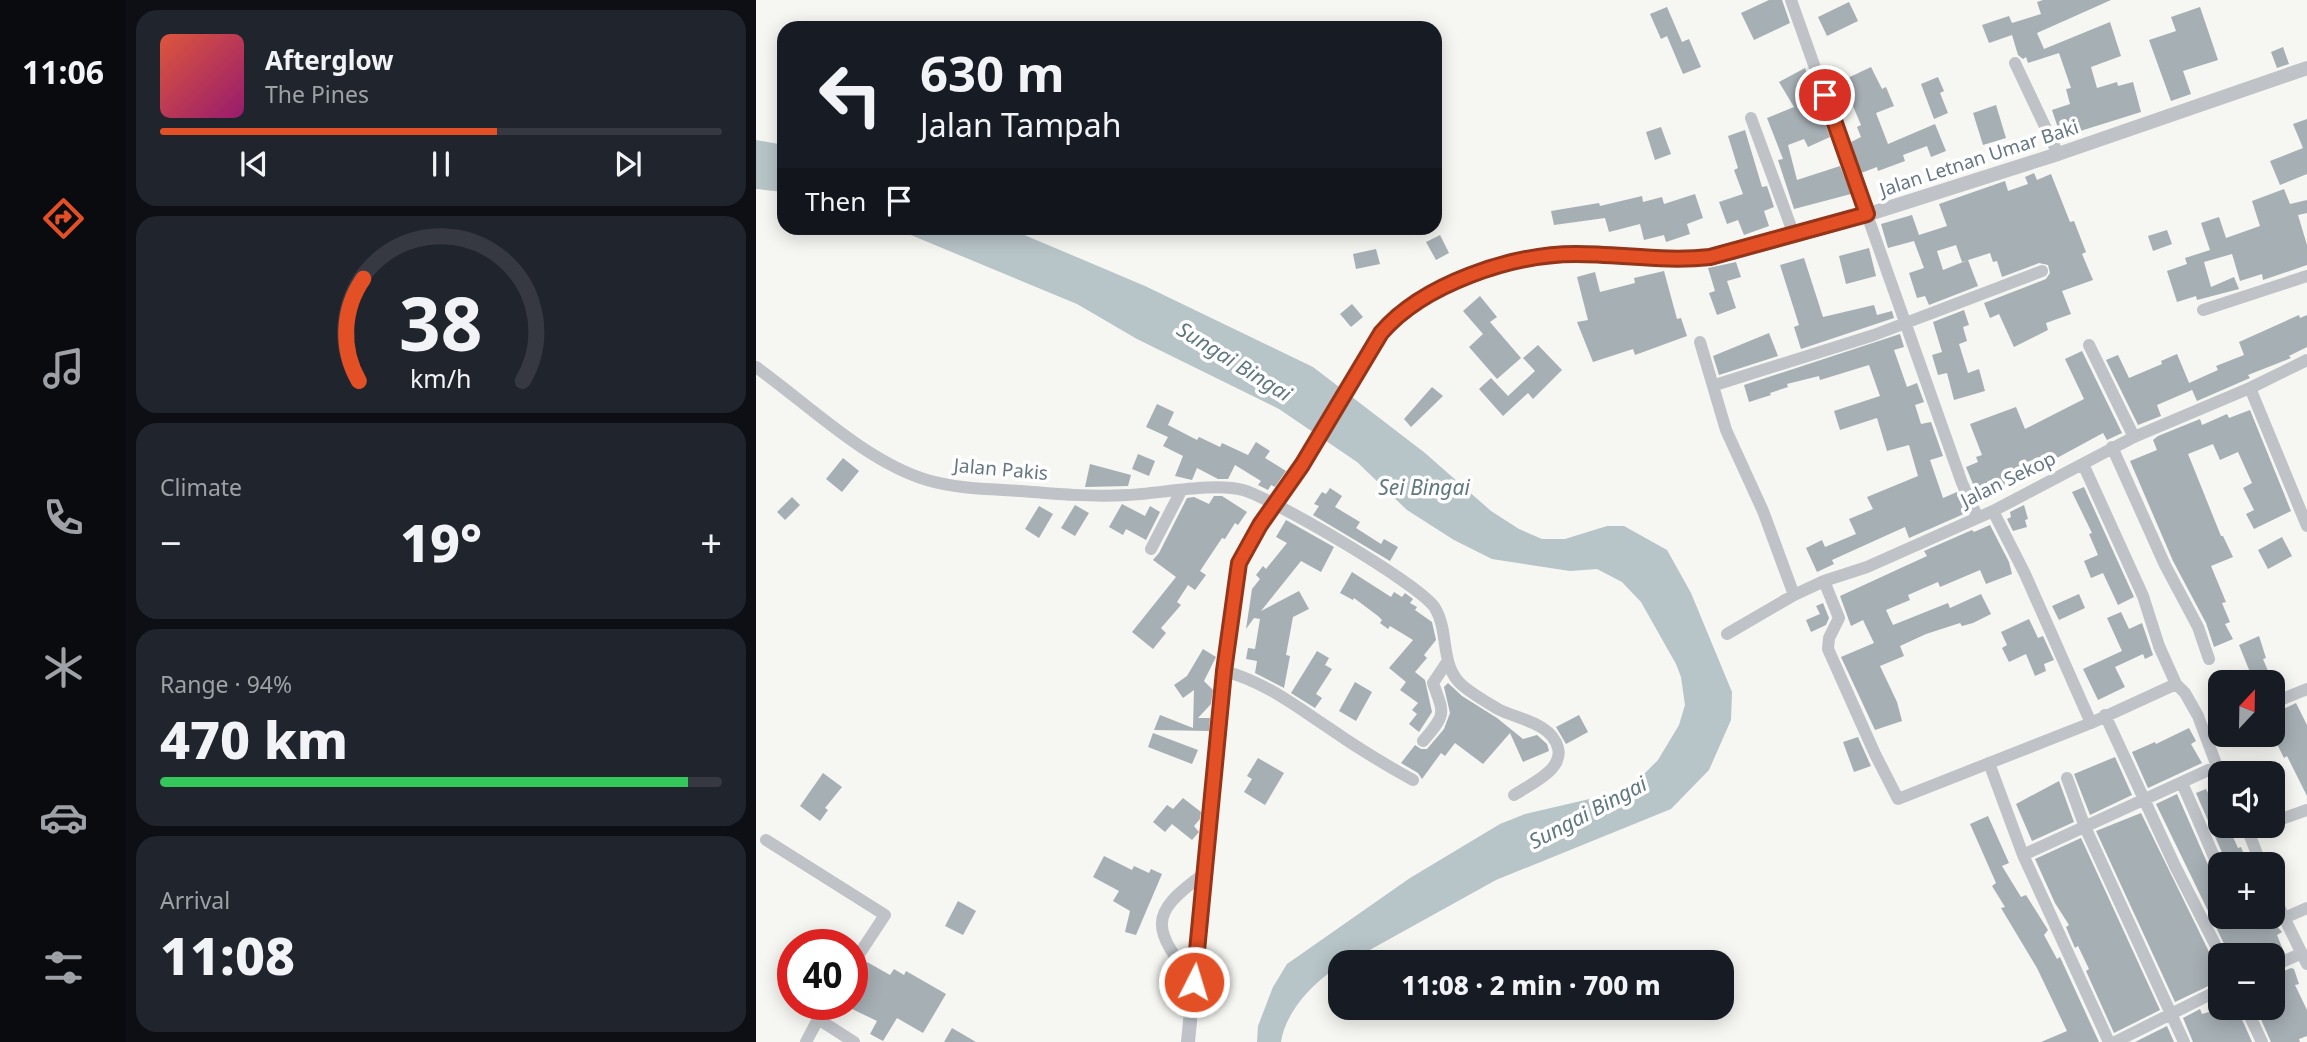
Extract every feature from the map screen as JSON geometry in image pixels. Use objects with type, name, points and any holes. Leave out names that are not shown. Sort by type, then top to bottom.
[{"type":"street","points":[[1791,0],[1908,323],[1962,483],[1977,516]]},
{"type":"street","points":[[2015,63],[2058,154]]},
{"type":"street","name":"Jalan Letnan Umar Baki","points":[[1188,1042],[1224,671],[1239,563],[1260,525],[1302,465],[1370,349],[1397,314],[1418,300],[1479,272],[1531,257],[1576,254],[1685,260],[1733,253],[2058,154],[2307,68]]},
{"type":"street","points":[[1751,118],[1794,235]]},
{"type":"street","points":[[1715,385],[1908,323],[2042,271]]},
{"type":"street","points":[[2203,310],[2307,275]]},
{"type":"street","points":[[1700,342],[1715,385],[1726,430],[1763,511],[1794,596]]},
{"type":"street","points":[[2088,345],[2134,436]]},
{"type":"street","name":"Jalan Sekop","points":[[1727,634],[1824,581],[1867,567],[1993,510],[2134,436],[2250,388],[2307,360]]},
{"type":"street","name":"Jalan Pakis","points":[[756,367],[869,452],[902,472],[930,481],[961,488],[1094,496],[1241,489],[1355,551],[1425,596],[1440,619],[1447,662]]},
{"type":"street","points":[[2250,388],[2307,524]]},
{"type":"street","points":[[2112,447],[2165,565],[2198,627],[2209,659]]},
{"type":"street","points":[[2083,464],[2143,596],[2158,646],[2176,684],[2198,716],[2214,761]]},
{"type":"street","points":[[1151,549],[1181,491]]},
{"type":"street","points":[[1993,510],[2025,574],[2091,723]]},
{"type":"street","points":[[1824,581],[1839,618],[1829,638],[1828,649],[1898,799],[2091,723],[2176,684]]},
{"type":"street","points":[[1423,741],[1441,714],[1443,704],[1433,682],[1447,662]]},
{"type":"street","points":[[1447,662],[1451,673],[1460,684],[1480,698],[1544,729],[1555,742],[1559,750],[1558,757],[1549,771],[1514,795]]},
{"type":"street","points":[[1224,671],[1252,680],[1288,699],[1327,727],[1413,780]]},
{"type":"street","points":[[2286,698],[2307,689]]},
{"type":"street","points":[[2105,715],[2215,943]]},
{"type":"street","points":[[1989,763],[2022,855],[2109,1042]]},
{"type":"street","points":[[2022,855],[2182,783],[2208,775]]},
{"type":"street","points":[[2067,778],[2085,827],[2184,1042]]},
{"type":"street","points":[[2182,783],[2212,852]]},
{"type":"street","points":[[2285,818],[2307,810]]},
{"type":"street","points":[[766,839],[885,915],[868,941]]},
{"type":"street","points":[[1194,982],[1164,939],[1161,915],[1168,902],[1204,874]]},
{"type":"street","points":[[2285,918],[2307,908]]},
{"type":"street","points":[[2285,924],[2304,959],[2285,963]]},
{"type":"street","points":[[2115,1042],[2208,995]]},
{"type":"street","points":[[806,1042],[817,1020]]},
{"type":"street","points":[[820,1020],[854,1042]]},
{"type":"street","points":[[2252,1020],[2262,1042]]},
{"type":"water","points":[[756,140],[777,144],[777,191],[756,189]]},
{"type":"water","name":"Sei Bingai","points":[[911,235],[1025,235],[1145,286],[1313,367],[1425,453],[1491,511],[1519,529],[1542,539],[1565,539],[1607,526],[1624,526],[1667,550],[1691,593],[1732,692],[1731,720],[1709,770],[1671,809],[1496,880],[1370,950],[1328,950],[1328,974],[1311,988],[1295,1008],[1288,1019],[1281,1042],[1257,1042],[1258,1026],[1273,987],[1287,964],[1410,878],[1500,824],[1525,814],[1611,794],[1639,779],[1658,760],[1679,725],[1685,705],[1681,677],[1641,602],[1622,582],[1597,569],[1570,571],[1492,559],[1454,540],[1407,510],[1357,462],[1279,409],[1137,339],[1077,304]]},
{"type":"building","points":[[1769,0],[1782,0],[1790,23],[1754,40],[1741,13]]},
{"type":"building","points":[[2111,0],[2037,33],[2044,49],[2110,22],[2121,56],[2091,67],[2097,88],[2117,82],[2118,86],[2133,82],[2141,112],[2061,137],[2052,110],[2070,104],[2066,89],[2071,88],[2059,53],[2028,63],[2026,57],[2023,59],[2018,55],[2012,35],[1989,43],[1982,25],[2009,16],[2012,23],[2041,14],[2037,2]]},
{"type":"building","points":[[1849,2],[1858,21],[1827,36],[1818,17]]},
{"type":"building","points":[[1667,7],[1682,42],[1689,39],[1701,67],[1683,74],[1667,36],[1661,39],[1650,14]]},
{"type":"building","points":[[2200,7],[2218,60],[2183,71],[2191,94],[2171,101],[2149,40],[2176,31],[2171,17]]},
{"type":"building","points":[[2283,47],[2289,64],[2277,68],[2271,52]]},
{"type":"building","points":[[1871,67],[1882,89],[1886,87],[1894,106],[1876,113],[1888,144],[1935,124],[1946,151],[1931,157],[1927,146],[1903,155],[1905,161],[1878,171],[1877,167],[1861,173],[1851,142],[1861,137],[1857,127],[1861,125],[1850,99],[1844,102],[1835,84]]},
{"type":"building","points":[[1805,68],[1830,137],[1808,147],[1804,139],[1788,145],[1797,180],[1840,166],[1851,194],[1794,209],[1778,160],[1783,159],[1767,118],[1794,107],[1779,82]]},
{"type":"building","points":[[1938,77],[1944,91],[1940,93],[1948,113],[1934,119],[1921,84]]},
{"type":"building","points":[[1996,105],[2006,138],[1983,145],[1973,113]]},
{"type":"building","points":[[2307,119],[2307,174],[2280,185],[2270,161],[2303,148],[2293,124]]},
{"type":"building","points":[[1661,127],[1671,154],[1655,160],[1646,132]]},
{"type":"building","points":[[1745,130],[1762,187],[1767,186],[1774,207],[1764,211],[1769,226],[1744,235],[1738,220],[1727,224],[1719,202],[1743,194],[1734,170],[1738,168],[1728,136]]},
{"type":"building","points":[[2034,173],[2037,180],[2051,174],[2070,222],[2074,221],[2086,252],[2082,254],[2093,280],[2062,291],[2071,314],[2046,323],[2048,330],[2014,347],[1999,314],[1990,318],[1984,303],[2046,279],[2050,273],[2048,265],[2039,263],[2002,277],[1997,261],[1993,262],[1990,253],[1968,260],[1978,286],[1929,305],[1925,296],[1917,298],[1909,273],[1924,268],[1914,241],[1888,248],[1881,224],[1912,215],[1919,235],[1947,226],[1939,204],[2005,181],[2008,191],[2028,184],[2025,177]],"holes":[[[1956,245],[1962,262],[1967,260],[1943,270],[1937,251]]]},
{"type":"building","points":[[2284,189],[2290,204],[2307,200],[2307,213],[2298,215],[2307,245],[2307,265],[2263,280],[2262,274],[2240,281],[2232,254],[2204,262],[2211,287],[2234,277],[2239,289],[2197,300],[2196,296],[2177,302],[2167,271],[2187,264],[2185,258],[2210,250],[2201,223],[2219,217],[2226,238],[2260,226],[2252,201]]},
{"type":"building","points":[[1695,194],[1703,218],[1687,224],[1690,234],[1666,242],[1664,235],[1644,240],[1640,224],[1609,232],[1605,218],[1554,225],[1551,211],[1599,203],[1600,206],[1642,196],[1643,202],[1662,197],[1664,204]]},
{"type":"building","points":[[2167,230],[2172,244],[2153,251],[2148,236]]},
{"type":"building","points":[[1440,235],[1449,253],[1436,260],[1426,242]]},
{"type":"building","points":[[1869,248],[1876,276],[1846,284],[1839,256]]},
{"type":"building","points":[[1376,249],[1380,264],[1356,269],[1353,254]]},
{"type":"building","points":[[1804,258],[1823,317],[1874,305],[1877,315],[1892,311],[1894,318],[1801,349],[1794,327],[1799,325],[1780,265]]},
{"type":"building","points":[[1736,262],[1741,277],[1727,281],[1736,308],[1717,315],[1709,293],[1715,291],[1708,268]]},
{"type":"building","points":[[1664,271],[1677,319],[1681,318],[1687,336],[1635,355],[1633,349],[1593,362],[1577,322],[1588,320],[1577,277],[1595,272],[1600,292],[1635,283],[1634,278]]},
{"type":"building","points":[[1480,296],[1497,317],[1490,322],[1521,358],[1497,379],[1469,347],[1483,334],[1463,311]]},
{"type":"building","points":[[1352,304],[1363,317],[1351,327],[1340,314]]},
{"type":"building","points":[[1964,310],[1969,325],[1963,327],[1967,341],[1959,344],[1968,373],[1979,369],[1985,391],[1954,400],[1947,373],[1938,375],[1932,355],[1942,352],[1933,322]]},
{"type":"building","points":[[2299,315],[2300,318],[2307,315],[2307,347],[2289,356],[2291,358],[2248,375],[2250,378],[2197,401],[2189,383],[2218,370],[2216,366],[2244,355],[2239,342]]},
{"type":"building","points":[[1769,333],[1778,356],[1719,375],[1713,356]]},
{"type":"building","points":[[1900,334],[1904,347],[1894,350],[1907,387],[1917,383],[1924,402],[1915,405],[1921,424],[1931,422],[1943,456],[1930,460],[1943,498],[1957,492],[1966,513],[1909,538],[1905,527],[1832,560],[1834,564],[1817,572],[1806,548],[1822,540],[1825,547],[1856,534],[1849,519],[1873,509],[1867,497],[1918,476],[1909,445],[1887,451],[1877,418],[1840,430],[1834,411],[1880,396],[1869,365],[1820,380],[1819,376],[1787,384],[1788,387],[1749,402],[1744,385]]},
{"type":"building","points":[[1538,345],[1562,370],[1533,399],[1528,393],[1503,416],[1479,389],[1491,378],[1508,396],[1535,371],[1523,358]]},
{"type":"building","points":[[2082,351],[2122,433],[2107,440],[2103,433],[2009,484],[1977,494],[1966,467],[1978,462],[1976,457],[1982,455],[1970,424],[2016,407],[2025,429],[2084,399],[2065,359]]},
{"type":"building","points":[[2177,354],[2192,390],[2157,405],[2161,416],[2138,425],[2106,360],[2118,355],[2129,378],[2162,364],[2161,361]]},
{"type":"building","points":[[1432,387],[1443,396],[1411,427],[1404,419]]},
{"type":"building","points":[[1157,404],[1174,412],[1168,425],[1197,440],[1199,437],[1220,447],[1222,443],[1248,455],[1256,442],[1270,451],[1265,458],[1286,471],[1275,487],[1271,485],[1268,490],[1258,485],[1261,481],[1235,465],[1228,479],[1218,479],[1197,468],[1192,480],[1175,476],[1183,456],[1163,446],[1168,437],[1146,427]]},
{"type":"building","points":[[2250,410],[2291,511],[2254,529],[2246,514],[2254,510],[2243,488],[2252,483],[2238,452],[2220,460],[2213,444],[2188,454],[2221,536],[2233,557],[2211,566],[2226,602],[2222,603],[2230,622],[2225,624],[2233,639],[2214,647],[2206,623],[2173,561],[2130,461],[2157,450],[2153,440],[2158,436],[2200,419],[2202,425],[2227,414],[2229,418]]},
{"type":"building","points":[[1138,454],[1155,461],[1149,476],[1132,469]]},
{"type":"building","points":[[843,458],[859,471],[842,492],[826,479]]},
{"type":"building","points":[[1090,464],[1131,475],[1128,486],[1085,487]]},
{"type":"building","points":[[2084,487],[2134,597],[2118,605],[2103,573],[2091,578],[2084,561],[2098,555],[2089,534],[2092,533],[2072,492]]},
{"type":"building","points":[[1330,488],[1342,496],[1335,507],[1360,522],[1356,528],[1381,544],[1384,539],[1398,547],[1390,561],[1313,515],[1319,506],[1314,504],[1322,492],[1326,494]]},
{"type":"building","points":[[1214,496],[1222,496],[1247,512],[1238,525],[1235,523],[1225,539],[1222,538],[1200,571],[1206,575],[1195,590],[1188,585],[1177,602],[1181,605],[1161,628],[1166,633],[1153,649],[1132,632],[1176,577],[1153,560],[1187,498],[1194,497],[1209,504]]},
{"type":"building","points":[[792,497],[800,505],[785,520],[777,512]]},
{"type":"building","points":[[1122,504],[1145,516],[1150,506],[1160,512],[1146,540],[1126,529],[1123,535],[1109,527]]},
{"type":"building","points":[[1075,505],[1089,513],[1075,536],[1061,528]]},
{"type":"building","points":[[2024,505],[2027,527],[2013,531],[2007,519],[2011,517],[2010,512]]},
{"type":"building","points":[[1039,506],[1053,514],[1039,538],[1025,529]]},
{"type":"building","points":[[1286,520],[1334,547],[1321,572],[1301,561],[1261,611],[1299,591],[1309,609],[1293,617],[1286,655],[1290,656],[1284,688],[1255,673],[1257,661],[1246,659],[1248,648],[1255,649],[1260,619],[1254,618],[1246,629],[1252,589],[1260,579],[1256,575],[1263,566],[1266,569],[1287,543],[1276,537]]},
{"type":"building","points":[[1990,525],[2009,562],[2012,574],[1986,584],[1980,570],[1940,587],[1938,582],[1908,595],[1910,600],[1886,610],[1893,625],[1948,603],[1950,608],[1981,594],[1991,614],[1973,623],[1962,626],[1960,623],[1926,634],[1900,646],[1904,656],[1880,666],[1897,702],[1902,721],[1875,730],[1841,657],[1874,643],[1863,620],[1851,626],[1840,596],[1927,556],[1924,551]]},
{"type":"building","points":[[2282,537],[2292,556],[2268,569],[2258,550]]},
{"type":"building","points":[[1352,572],[1391,597],[1394,592],[1402,597],[1405,593],[1413,599],[1410,603],[1417,607],[1415,610],[1432,622],[1436,640],[1424,655],[1427,658],[1415,672],[1425,680],[1432,712],[1419,732],[1409,724],[1417,714],[1412,710],[1418,703],[1400,690],[1406,682],[1389,668],[1413,640],[1390,626],[1388,629],[1380,623],[1382,620],[1378,616],[1354,598],[1353,600],[1340,593]]},
{"type":"building","points":[[2079,594],[2085,608],[2059,620],[2052,606]]},
{"type":"building","points":[[1823,603],[1829,618],[1826,625],[1811,632],[1806,620],[1820,614],[1816,606]]},
{"type":"building","points":[[2121,612],[2129,629],[2142,623],[2153,655],[2145,659],[2143,654],[2115,667],[2125,687],[2098,700],[2083,669],[2122,651],[2107,618]]},
{"type":"building","points":[[2029,619],[2038,638],[2043,636],[2054,660],[2044,664],[2046,671],[2035,676],[2026,654],[2009,662],[2002,648],[2007,645],[2001,632]]},
{"type":"building","points":[[2259,636],[2268,670],[2249,670],[2239,645]]},
{"type":"building","points":[[1203,649],[1216,657],[1204,681],[1213,690],[1211,704],[1198,718],[1210,718],[1209,731],[1154,730],[1160,715],[1193,728],[1194,690],[1183,698],[1174,685],[1187,676]]},
{"type":"building","points":[[1317,651],[1329,658],[1325,665],[1332,669],[1316,694],[1322,698],[1315,708],[1291,693]]},
{"type":"building","points":[[1355,682],[1372,692],[1356,721],[1339,711]]},
{"type":"building","points":[[1448,683],[1523,739],[1537,735],[1547,744],[1549,751],[1523,762],[1510,733],[1483,764],[1455,743],[1445,756],[1441,753],[1422,779],[1418,773],[1401,763],[1415,745],[1427,749],[1444,729],[1450,713],[1444,687]]},
{"type":"building","points":[[2296,703],[2307,725],[2307,796],[2287,756],[2284,758],[2278,747],[2286,747],[2286,708]]},
{"type":"building","points":[[1579,715],[1588,732],[1566,744],[1556,727]]},
{"type":"building","points":[[2189,728],[2196,741],[2191,744],[2202,763],[2148,788],[2132,752]]},
{"type":"building","points":[[1153,733],[1198,750],[1192,764],[1148,747]]},
{"type":"building","points":[[1858,737],[1871,766],[1854,772],[1843,742]]},
{"type":"building","points":[[2115,757],[2132,795],[2090,815],[2074,774]]},
{"type":"building","points":[[1258,758],[1284,773],[1265,805],[1244,792],[1252,779],[1247,776]]},
{"type":"building","points":[[823,773],[842,787],[825,808],[828,810],[820,821],[800,806]]},
{"type":"building","points":[[2059,781],[2074,822],[2032,841],[2016,804]]},
{"type":"building","points":[[2206,789],[2208,793],[2208,820],[2196,793]]},
{"type":"building","points":[[2177,794],[2208,865],[2208,911],[2156,804]]},
{"type":"building","points":[[1183,798],[1201,812],[1200,819],[1194,826],[1199,832],[1192,840],[1172,824],[1165,832],[1153,822],[1167,805],[1173,809]]},
{"type":"building","points":[[2141,813],[2208,950],[2208,986],[2175,1002],[2096,831]]},
{"type":"building","points":[[1988,816],[2009,863],[2002,866],[2021,897],[2026,895],[2048,930],[2044,935],[2057,959],[2060,957],[2099,1042],[2041,1042],[2067,1031],[2037,968],[2001,908],[2005,907],[1992,886],[1996,883],[1970,824]]},
{"type":"building","points":[[2081,838],[2160,1010],[2114,1033],[2086,971],[2089,969],[2078,946],[2075,948],[2066,927],[2069,925],[2055,903],[2035,859]]},
{"type":"building","points":[[2216,838],[2233,838],[2243,852],[2222,852]]},
{"type":"building","points":[[1104,856],[1132,870],[1134,866],[1149,873],[1151,869],[1162,874],[1136,935],[1125,932],[1130,911],[1113,901],[1119,891],[1093,877]]},
{"type":"building","points":[[958,901],[976,911],[963,935],[945,926]]},
{"type":"building","points":[[2217,929],[2279,929],[2282,932],[2277,935],[2280,943],[2224,943]]},
{"type":"building","points":[[868,963],[890,975],[894,969],[904,975],[906,971],[946,994],[923,1033],[897,1018],[883,1041],[870,1034],[877,1021],[868,1017]]},
{"type":"building","points":[[2294,969],[2299,984],[2295,985],[2307,1010],[2307,1036],[2299,1039],[2300,1042],[2271,1042],[2261,1020],[2285,1020],[2285,970]]},
{"type":"building","points":[[2200,1009],[2202,1014],[2208,1012],[2208,1020],[2242,1020],[2252,1042],[2193,1042],[2183,1018]]},
{"type":"building","points":[[2167,1026],[2174,1042],[2135,1042]]},
{"type":"building","points":[[952,1028],[976,1042],[944,1042]]},
{"type":"route","points":[[1194,982],[1224,671],[1239,563],[1260,525],[1302,465],[1381,333],[1397,314],[1418,300],[1479,272],[1531,257],[1576,254],[1685,260],[1710,257],[1733,253],[1867,214],[1825,95]]},
{"type":"water label","name":"Sungai Bingai","points":[[1234,362]]},
{"type":"water label","name":"Sungai Bingai","points":[[1588,813]]}]
